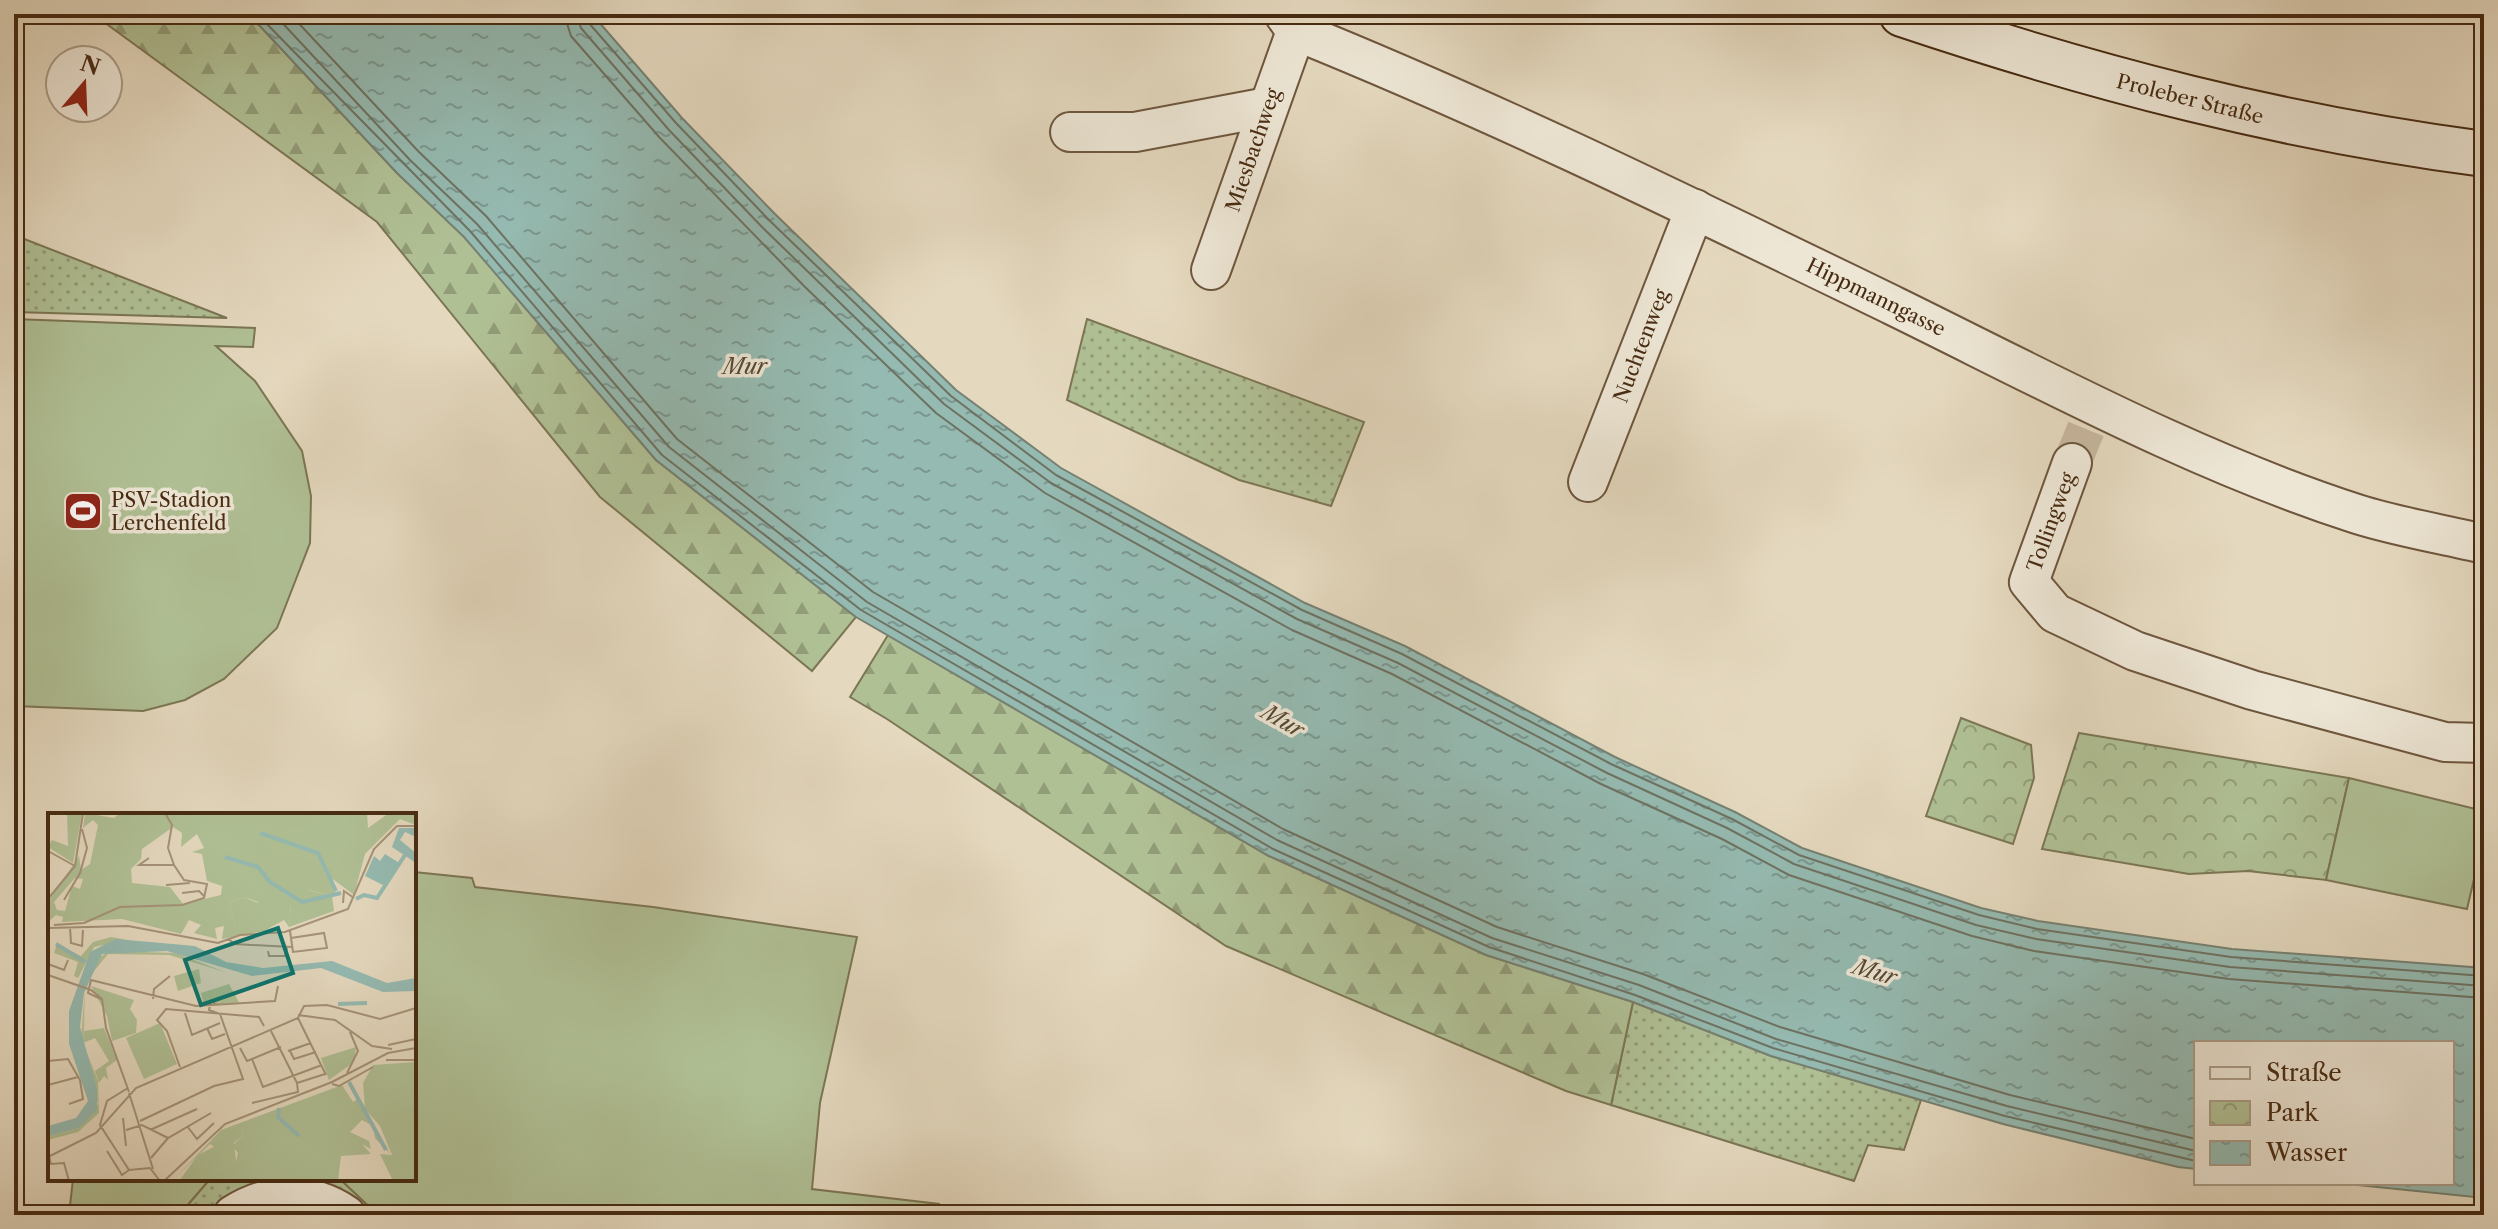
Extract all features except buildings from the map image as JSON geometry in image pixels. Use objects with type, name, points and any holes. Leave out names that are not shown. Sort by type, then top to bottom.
[{"type":"main road","name":"Proleber Straße","points":[[1902,14],[2157,93],[2347,133],[2484,154]]},
{"type":"street","name":"Miesbachweg","points":[[1211,270],[1268,107],[1290,22]]},
{"type":"street","name":"Hippmanngasse","points":[[1290,22],[1695,209],[2085,432],[2235,467],[2335,506],[2484,544]]},
{"type":"street","points":[[1070,132],[1135,132],[1268,107]]},
{"type":"street","name":"Nuchtenweg","points":[[1588,482],[1695,209]]},
{"type":"street","name":"Tollingweg","points":[[2085,432],[2029,582],[2055,613],[2135,651],[2252,690],[2445,742],[2484,743]]},
{"type":"street","points":[[233,1215],[253,1203],[294,1196],[315,1200],[346,1215]]},
{"type":"green space","points":[[93,14],[243,14],[260,26],[397,173],[464,236],[656,460],[856,617],[812,671],[600,497],[377,222]]},
{"type":"green space","points":[[14,235],[227,318],[14,312]]},
{"type":"green space","points":[[14,319],[255,328],[253,347],[216,346],[255,381],[302,451],[311,496],[310,543],[277,628],[224,679],[185,700],[143,711],[14,706]]},
{"type":"green space","points":[[1087,319],[1364,422],[1331,506],[1239,480],[1067,400]]},
{"type":"green space","points":[[888,635],[1269,856],[1486,955],[1633,1002],[1611,1105],[1566,1091],[1226,946],[850,697]]},
{"type":"green space","points":[[1961,718],[2031,745],[2034,778],[2013,844],[1926,816]]},
{"type":"green space","points":[[2079,733],[2349,778],[2326,880],[2248,871],[2189,874],[2042,849]]},
{"type":"green space","points":[[2349,778],[2484,811],[2484,836],[2467,909],[2326,880]]},
{"type":"green space","points":[[416,872],[472,878],[475,887],[653,907],[857,937],[820,1103],[812,1189],[939,1204],[939,1215],[378,1215],[342,1181],[416,1181]]},
{"type":"green space","points":[[1633,1002],[1771,1056],[1921,1100],[1904,1150],[1868,1145],[1854,1181],[1611,1105]]},
{"type":"green space","points":[[73,1181],[208,1181],[179,1215],[69,1215]]},
{"type":"green space","points":[[208,1181],[274,1181],[240,1190],[205,1215],[179,1215]]},
{"type":"green space","points":[[296,1181],[342,1181],[378,1215],[370,1215],[351,1198]]},
{"type":"water","name":"Mur","points":[[243,14],[592,14],[682,118],[775,214],[956,390],[1061,468],[1305,603],[1405,646],[1615,757],[1735,812],[1802,848],[1981,908],[2038,921],[2232,949],[2484,968],[2484,1198],[2357,1185],[2454,1185],[2454,1041],[2194,1041],[2194,1169],[2178,1167],[2003,1124],[1771,1056],[1633,1002],[1486,955],[1269,856],[856,617],[656,460],[464,237],[397,173],[260,26]]},
{"type":"tunnel","points":[[2072,463],[2086,429]]},
{"type":"place","name":"PSV-Stadion Lerchenfeld","points":[[83,511]]}]
